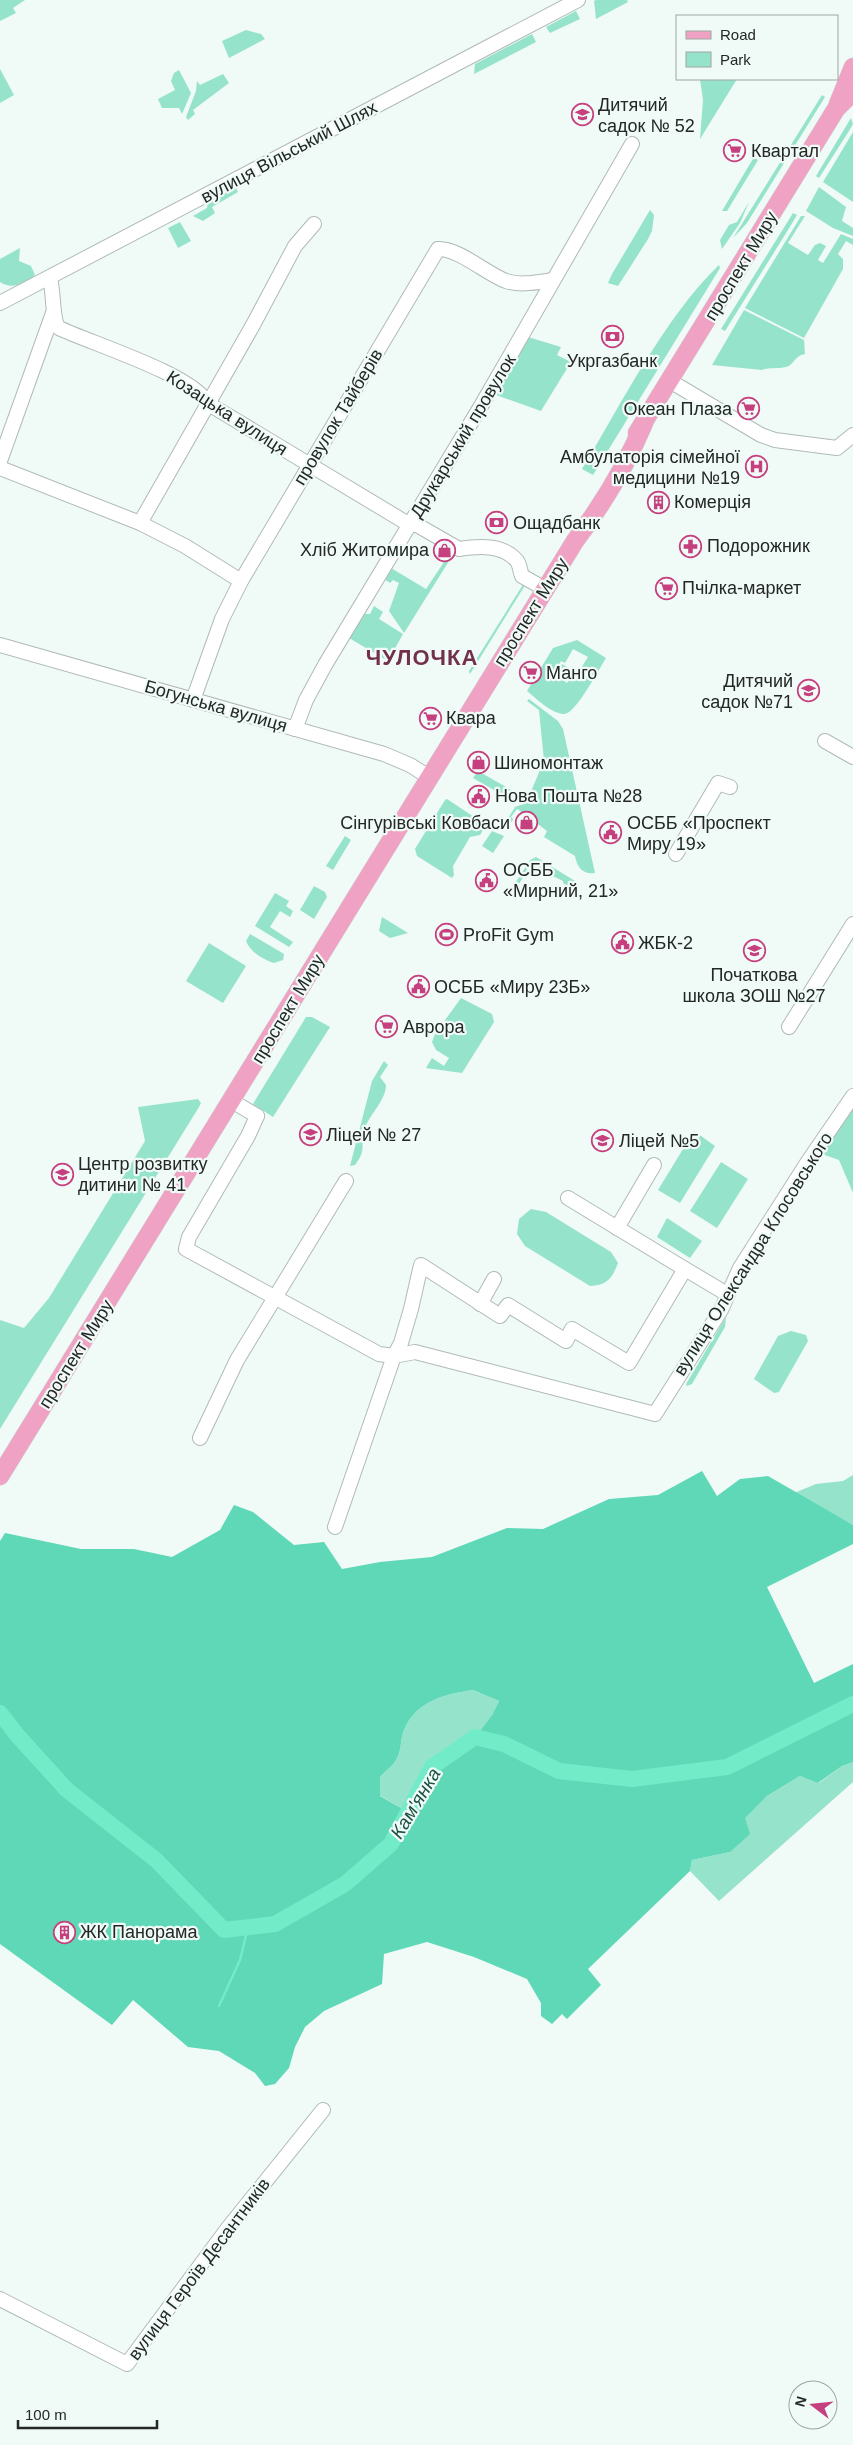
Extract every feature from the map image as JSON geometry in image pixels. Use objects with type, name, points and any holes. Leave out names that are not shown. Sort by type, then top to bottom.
[{"type":"main road","name":"проспект Миру","points":[[0,1476],[575,541],[597,490],[644,423],[836,109],[853,67]]},
{"type":"main road","name":"проспект Миру","points":[[836,109],[853,92]]},
{"type":"street","name":"вулиця Вільський Шлях","points":[[0,303],[578,0]]},
{"type":"street","name":"Друкарський провулок","points":[[295,729],[306,700],[325,665],[410,525],[632,144]]},
{"type":"street","points":[[140,523],[253,325],[295,246],[314,224]]},
{"type":"street","name":"провулок Тайберів","points":[[193,700],[222,619],[241,581],[438,249],[468,260],[506,281],[523,284],[553,280]]},
{"type":"street","name":"Козацька вулиця","points":[[50,278],[55,304],[54,320],[59,328],[148,364],[204,396],[207,403],[410,525],[416,525],[459,549],[475,546],[498,549],[516,560],[522,576],[545,590]]},
{"type":"street","points":[[0,461],[54,312]]},
{"type":"street","points":[[670,381],[761,435],[775,440],[836,448],[853,435]]},
{"type":"street","points":[[0,468],[140,523],[185,546],[241,581]]},
{"type":"street","name":"Богунська вулиця","points":[[0,645],[384,754],[410,765],[429,777]]},
{"type":"street","points":[[825,741],[853,757]]},
{"type":"street","points":[[676,854],[718,782],[730,787]]},
{"type":"street","points":[[789,1027],[853,924]]},
{"type":"street","name":"вулиця Олександра Клосовського","points":[[394,1356],[415,1352],[655,1414],[722,1310],[727,1294],[740,1268],[807,1163],[853,1096]]},
{"type":"street","points":[[232,1101],[257,1116],[248,1136],[189,1237],[186,1249],[379,1354],[394,1356]]},
{"type":"street","points":[[617,1228],[654,1165]]},
{"type":"street","points":[[200,1438],[237,1360],[346,1181]]},
{"type":"street","points":[[568,1198],[727,1294]]},
{"type":"street","points":[[335,1527],[394,1356],[401,1344],[421,1265],[500,1316],[508,1305],[566,1341],[572,1329],[629,1363],[686,1269]]},
{"type":"street","points":[[480,1304],[494,1279]]},
{"type":"street","name":"вулиця Героїв Десантників","points":[[0,2299],[127,2364],[228,2228],[323,2110]]},
{"type":"green space","points":[[0,0],[25,0],[13,8],[16,13],[0,21]]},
{"type":"green space","points":[[627,0],[628,2],[596,19],[594,1]]},
{"type":"green space","points":[[576,11],[580,19],[550,33],[546,27]]},
{"type":"green space","points":[[246,30],[261,34],[265,39],[229,58],[222,41]]},
{"type":"green space","points":[[532,34],[536,42],[474,74],[475,64]]},
{"type":"green space","points":[[0,69],[14,95],[0,103]]},
{"type":"green space","points":[[179,70],[191,93],[182,114],[179,108],[162,108],[158,99],[175,90],[171,81],[174,73]]},
{"type":"green space","points":[[223,74],[229,83],[193,110],[195,114],[188,120],[186,117],[196,91],[197,81],[200,85]]},
{"type":"green space","points":[[700,80],[736,80],[700,139],[703,100]]},
{"type":"green space","points":[[822,95],[825,97],[747,223],[733,238]]},
{"type":"green space","points":[[851,118],[853,124],[819,178],[816,176]]},
{"type":"green space","points":[[853,132],[853,202],[823,182]]},
{"type":"green space","points":[[754,157],[758,160],[727,211],[722,211]]},
{"type":"green space","points":[[819,187],[846,207],[842,221],[853,228],[853,236],[833,228],[806,211]]},
{"type":"green space","points":[[236,188],[238,192],[212,207],[215,213],[203,221],[193,216],[207,208],[208,203]]},
{"type":"green space","points":[[749,202],[740,223],[722,249],[720,240],[729,225],[737,222]]},
{"type":"green space","points":[[650,210],[654,215],[652,231],[648,239],[618,286],[608,283],[612,274]]},
{"type":"green space","points":[[793,213],[797,215],[788,230],[725,331],[721,329]]},
{"type":"green space","points":[[801,216],[805,216],[788,243],[808,255],[815,245],[820,243],[826,246],[818,260],[823,263],[841,234],[853,239],[853,245],[846,241],[838,254],[843,259],[843,269],[804,338],[745,308]]},
{"type":"green space","points":[[180,222],[191,241],[178,248],[168,228]]},
{"type":"green space","points":[[20,248],[19,261],[31,266],[35,275],[18,285],[9,286],[0,282],[0,259]]},
{"type":"green space","points":[[719,265],[720,268],[593,475],[582,469],[628,389],[662,335],[699,286]]},
{"type":"green space","points":[[744,310],[804,340],[805,354],[801,355],[789,366],[783,368],[762,370],[712,365]]},
{"type":"green space","points":[[528,337],[561,347],[557,355],[571,362],[541,411],[496,395]]},
{"type":"green space","points":[[446,559],[449,561],[404,633],[389,611],[399,583],[393,580],[390,583],[384,579],[391,568],[426,589]]},
{"type":"green space","points":[[524,583],[524,587],[470,674],[469,671]]},
{"type":"green space","points":[[374,606],[383,612],[379,619],[403,634],[388,661],[349,638],[364,614],[370,614]]},
{"type":"green space","points":[[577,640],[606,658],[580,700],[569,712],[564,714],[554,711],[539,702],[527,691],[553,648]],"holes":[[[573,649],[588,657],[578,673],[574,671],[567,683],[565,682],[572,670],[562,664],[554,675],[561,661],[565,663]]]},
{"type":"green space","points":[[529,699],[558,721],[563,729],[595,873],[584,872],[577,864],[575,856],[544,837],[547,831],[526,815],[518,827],[515,825],[517,822],[520,823],[525,814],[517,809],[511,817],[513,819],[512,822],[507,820],[515,807],[526,803],[544,761],[539,710],[527,701]]},
{"type":"green space","points":[[478,771],[513,791],[510,796],[506,797],[473,778]]},
{"type":"green space","points":[[447,799],[486,825],[480,835],[470,837],[453,866],[454,875],[452,878],[417,856],[415,849]]},
{"type":"green space","points":[[492,831],[504,836],[493,853],[482,846]]},
{"type":"green space","points":[[345,836],[351,840],[333,870],[326,866]]},
{"type":"green space","points":[[536,857],[575,881],[575,887],[570,896],[566,893],[569,887],[563,881],[530,865],[519,884],[516,882],[530,860]]},
{"type":"green space","points":[[314,886],[325,892],[327,897],[314,919],[300,910]]},
{"type":"green space","points":[[275,893],[289,901],[286,906],[293,911],[290,917],[280,911],[270,927],[293,942],[289,947],[255,926]]},
{"type":"green space","points":[[382,917],[408,933],[390,938],[379,931]]},
{"type":"green space","points":[[250,934],[284,954],[283,960],[274,963],[258,955],[246,941]]},
{"type":"green space","points":[[209,943],[246,966],[223,1003],[186,981]]},
{"type":"green space","points":[[461,998],[492,1014],[494,1022],[462,1073],[426,1068],[432,1058],[444,1066],[449,1058],[436,1050],[432,1042],[435,1034]]},
{"type":"green space","points":[[306,1017],[312,1017],[330,1027],[273,1117],[253,1104]]},
{"type":"green space","points":[[384,1061],[388,1065],[380,1077],[386,1085],[385,1091],[381,1102],[370,1117],[363,1133],[362,1150],[359,1159],[355,1165],[350,1166],[372,1081]]},
{"type":"green space","points":[[853,1096],[853,1193],[839,1160],[816,1152]]},
{"type":"green space","points":[[198,1099],[201,1103],[199,1107],[0,1429],[0,1320],[24,1328],[49,1298],[145,1141],[138,1107]]},
{"type":"green space","points":[[694,1131],[715,1146],[680,1203],[658,1190]]},
{"type":"green space","points":[[721,1162],[748,1179],[717,1228],[690,1211]]},
{"type":"green space","points":[[531,1209],[546,1212],[611,1252],[618,1263],[611,1277],[605,1283],[590,1286],[525,1246],[517,1234],[519,1219]]},
{"type":"green space","points":[[667,1218],[702,1241],[690,1258],[657,1237]]},
{"type":"green space","points":[[726,1317],[725,1327],[692,1384],[687,1386],[686,1384]]},
{"type":"green space","points":[[791,1331],[806,1335],[808,1341],[779,1392],[774,1393],[754,1379],[778,1336]]},
{"type":"green space","points":[[702,1471],[717,1496],[740,1479],[768,1476],[853,1525],[853,1544],[767,1587],[814,1683],[853,1664],[853,1762],[842,1766],[818,1783],[800,1776],[767,1796],[745,1818],[750,1834],[730,1852],[692,1860],[690,1871],[588,1969],[601,1985],[567,2019],[562,2014],[552,2024],[541,2016],[541,2003],[527,1979],[474,1957],[427,1942],[384,1954],[382,1984],[324,2011],[305,2027],[295,2047],[289,2068],[275,2084],[265,2086],[255,2073],[219,2051],[188,2047],[133,2000],[112,2025],[0,1944],[0,1541],[5,1533],[81,1549],[134,1549],[172,1557],[220,1530],[234,1505],[253,1512],[294,1545],[324,1542],[342,1569],[380,1562],[432,1557],[507,1528],[543,1529],[609,1499],[658,1495]],"holes":[[[473,1690],[499,1701],[492,1715],[475,1737],[432,1767],[408,1812],[380,1796],[380,1777],[398,1756],[404,1730],[416,1712],[442,1697]]]},
{"type":"green space","points":[[853,1475],[853,1525],[794,1493],[816,1484],[843,1481]]},
{"type":"green space","points":[[473,1690],[499,1701],[492,1715],[475,1737],[432,1767],[408,1812],[379,1795],[380,1777],[396,1760],[404,1730],[416,1712],[442,1697]]},
{"type":"green space","points":[[853,1762],[853,1782],[719,1901],[690,1871],[692,1860],[730,1852],[744,1818],[767,1796],[800,1776],[819,1783],[842,1766]]},
{"type":"waterway","name":"Кам'янка","points":[[0,1713],[17,1735],[67,1790],[156,1860],[224,1930],[275,1924],[345,1884],[391,1844],[432,1767],[475,1737],[504,1744],[559,1771],[632,1779],[727,1767],[853,1704]]},
{"type":"waterway","points":[[219,2006],[240,1960],[248,1927]]},
{"type":"place","name":"Дитячий садок № 52","points":[[582,115]]},
{"type":"place","name":"Квартал","points":[[735,151]]},
{"type":"place","name":"Укргазбанк","points":[[612,336]]},
{"type":"place","name":"Океан Плаза","points":[[748,409]]},
{"type":"place","name":"Амбулаторія сімейної медицини №19","points":[[756,467]]},
{"type":"place","name":"Комерція","points":[[658,502]]},
{"type":"place","name":"Ощадбанк","points":[[497,523]]},
{"type":"place","name":"Подорожник","points":[[691,546]]},
{"type":"place","name":"Хліб Житомира","points":[[445,550]]},
{"type":"place","name":"Пчілка-маркет","points":[[666,588]]},
{"type":"place","name":"Манго","points":[[530,673]]},
{"type":"place","name":"Дитячий садок №71","points":[[809,691]]},
{"type":"place","name":"Квара","points":[[430,718]]},
{"type":"place","name":"Шиномонтаж","points":[[478,763]]},
{"type":"place","name":"Нова Пошта №28","points":[[479,796]]},
{"type":"place","name":"Сінгурівські Ковбаси","points":[[526,823]]},
{"type":"place","name":"ОСББ «Проспект Миру 19»","points":[[611,833]]},
{"type":"place","name":"ОСББ «Мирний, 21»","points":[[487,880]]},
{"type":"place","name":"ProFit Gym","points":[[447,935]]},
{"type":"place","name":"ЖБК-2","points":[[622,943]]},
{"type":"place","name":"Початкова школа ЗОШ №27","points":[[754,950]]},
{"type":"place","name":"ОСББ «Миру 23Б»","points":[[418,987]]},
{"type":"place","name":"Аврора","points":[[387,1027]]},
{"type":"place","name":"Ліцей № 27","points":[[310,1135]]},
{"type":"place","name":"Ліцей №5","points":[[603,1141]]},
{"type":"place","name":"Центр розвитку дитини № 41","points":[[62,1174]]},
{"type":"place","name":"ЖК Панорама","points":[[64,1932]]},
{"type":"district","name":"ЧУЛОЧКА","points":[[422,657]]}]
